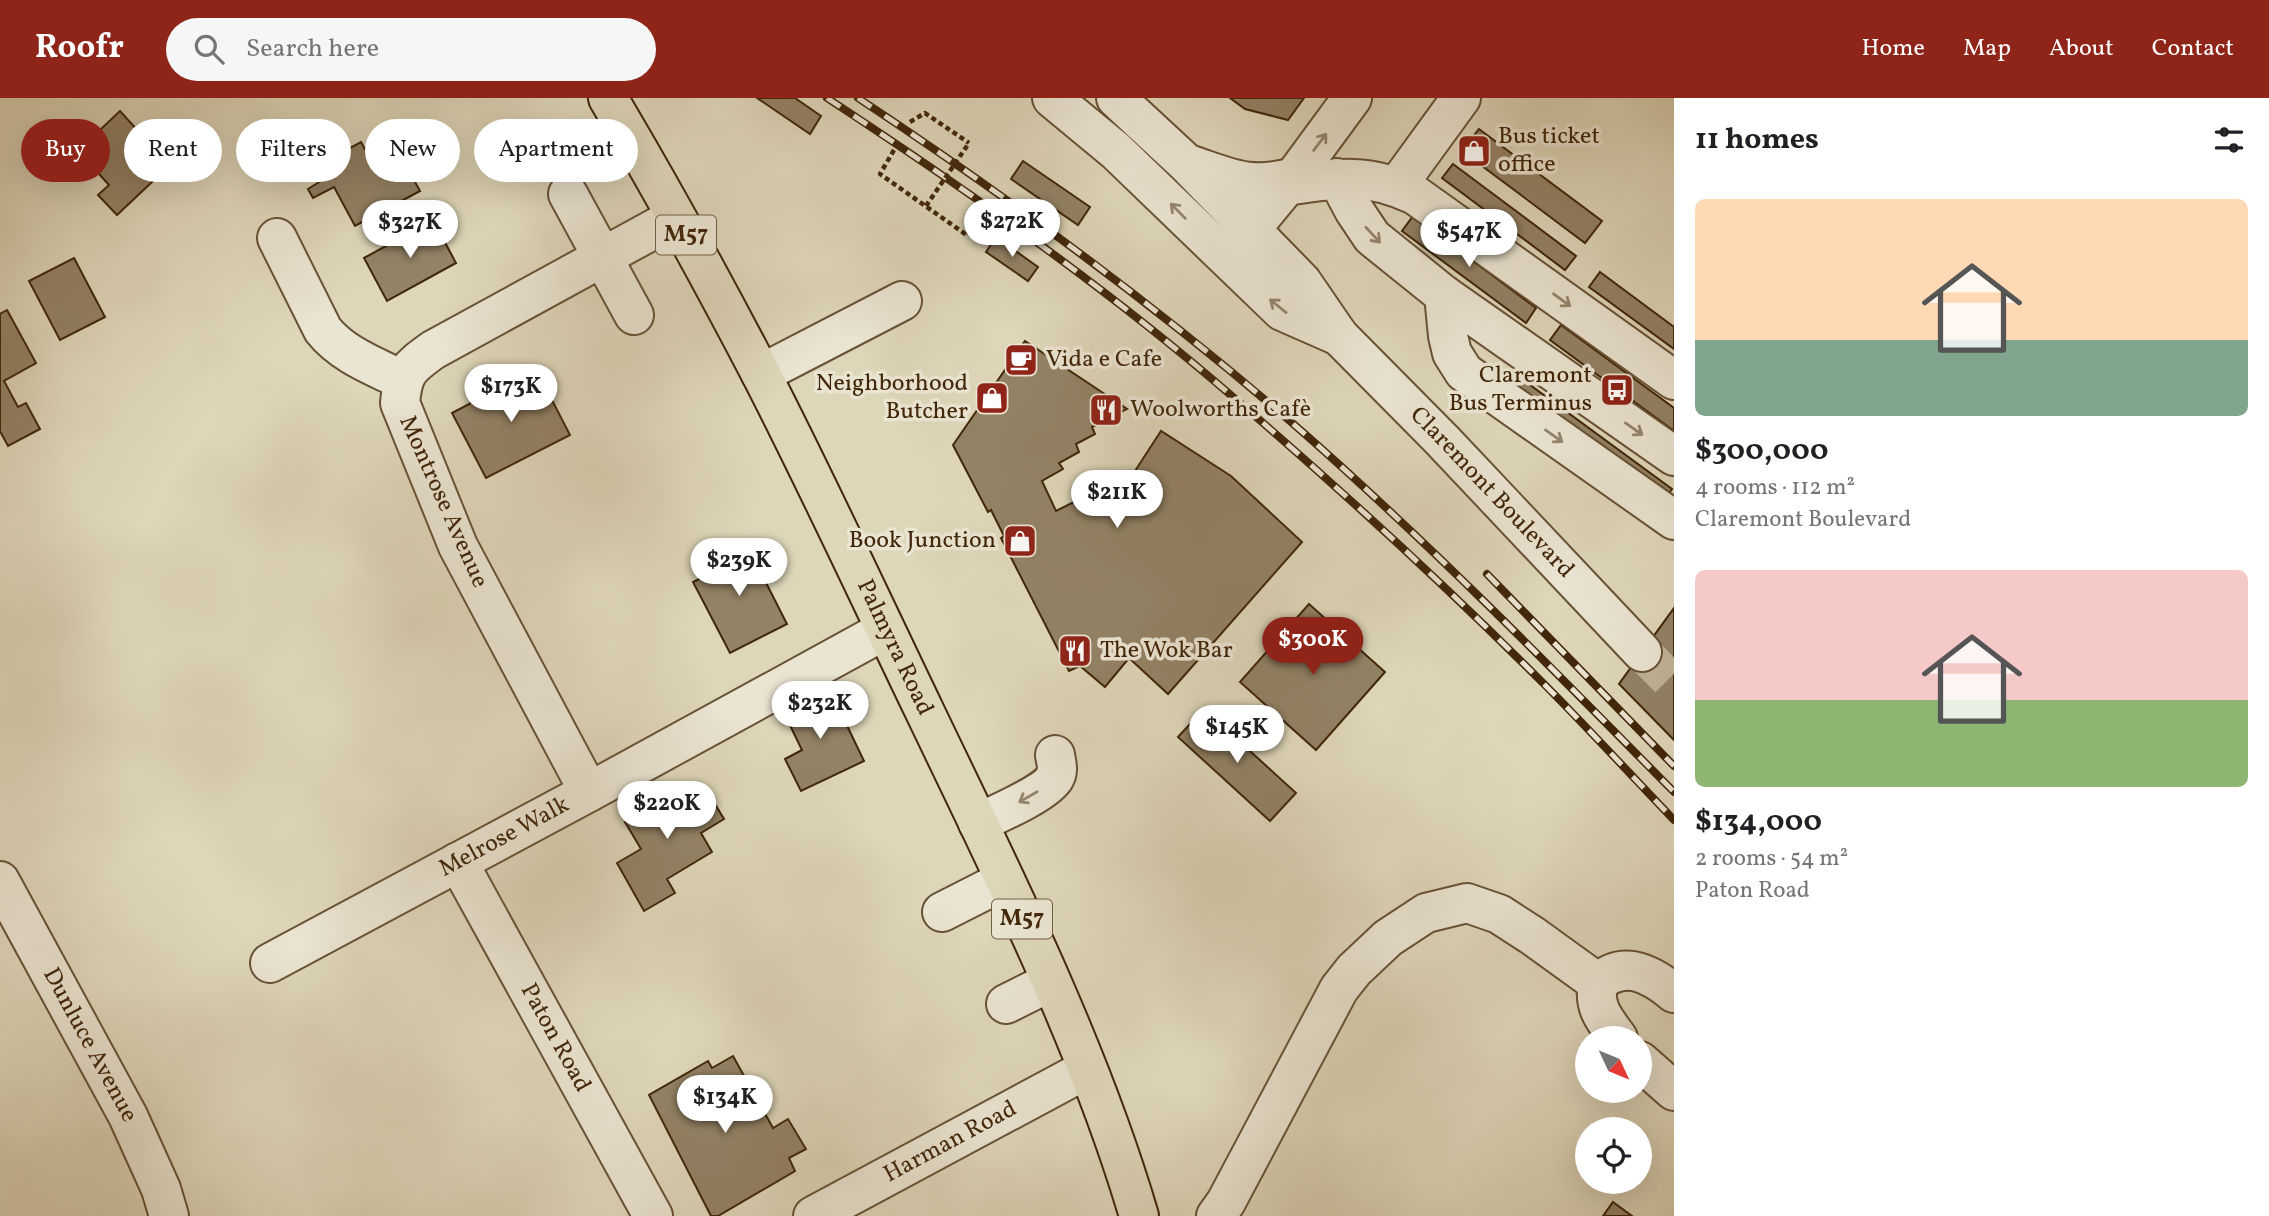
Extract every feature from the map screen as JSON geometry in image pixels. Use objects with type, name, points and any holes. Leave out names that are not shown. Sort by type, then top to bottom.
[{"type":"main road","name":"Palmyra Road","points":[[608,98],[761,374],[978,823],[1087,1069],[1124,1167],[1139,1216]]},
{"type":"street","name":"Claremont Boulevard","points":[[1052,98],[1116,151],[1239,245]]},
{"type":"street","name":"Claremont Boulevard","points":[[1116,98],[1186,163],[1282,311],[1339,336],[1442,440],[1642,652]]},
{"type":"street","points":[[1239,245],[1352,98]]},
{"type":"street","points":[[1397,186],[1461,98]]},
{"type":"street","points":[[1186,163],[1249,183],[1337,178],[1381,181],[1415,194],[1674,380]]},
{"type":"street","points":[[1337,178],[1372,237],[1444,295],[1674,456]]},
{"type":"street","points":[[568,194],[634,316]]},
{"type":"street","name":"Montrose Avenue","points":[[589,792],[458,546],[400,403],[402,380],[414,363],[433,349],[676,218]]},
{"type":"street","points":[[277,238],[323,330],[331,340],[343,350],[402,380]]},
{"type":"street","points":[[1444,295],[1452,353],[1464,372],[1674,520]]},
{"type":"street","points":[[761,374],[902,301]]},
{"type":"street","name":"Melrose Walk","points":[[271,963],[885,630]]},
{"type":"street","points":[[978,823],[1042,789],[1055,778],[1055,755]]},
{"type":"street","name":"Paton Road","points":[[458,862],[653,1216]]},
{"type":"street","points":[[942,912],[1005,880]]},
{"type":"street","name":"Dunluce Avenue","points":[[0,881],[128,1116],[161,1189],[169,1216]]},
{"type":"street","points":[[1216,1216],[1226,1202],[1339,989],[1354,970],[1388,938],[1426,913],[1468,903],[1499,914],[1598,983]]},
{"type":"street","points":[[1609,1026],[1595,999],[1598,983],[1611,973],[1639,972],[1654,977],[1674,993]]},
{"type":"street","points":[[1006,1004],[1050,982]]},
{"type":"street","name":"Harman Road","points":[[813,1216],[1087,1069]]},
{"type":"street","points":[[1652,1072],[1674,1091]]},
{"type":"path","points":[[910,122],[926,113],[969,143],[926,206]]},
{"type":"path","points":[[894,150],[880,174],[968,236],[982,212]]},
{"type":"building","points":[[757,98],[795,98],[821,116],[810,134]]},
{"type":"building","points":[[1230,98],[1304,98],[1288,120],[1245,109]]},
{"type":"building","points":[[120,111],[127,119],[124,119],[124,182],[152,182],[117,215],[98,195],[109,185],[106,182],[110,182],[110,121]]},
{"type":"building","points":[[1479,129],[1602,221],[1585,243],[1462,151]]},
{"type":"building","points":[[361,142],[365,149],[365,182],[415,182],[420,191],[355,226],[334,187],[313,198],[308,189],[319,182],[351,182],[351,147]]},
{"type":"building","points":[[1023,161],[1090,207],[1078,225],[1011,179]]},
{"type":"building","points":[[1453,164],[1576,256],[1565,270],[1442,178]]},
{"type":"building","points":[[1413,216],[1536,308],[1526,323],[1402,231]]},
{"type":"building","points":[[433,220],[456,263],[387,301],[364,258]]},
{"type":"building","points":[[996,237],[1038,267],[1028,281],[986,252]]},
{"type":"building","points":[[74,258],[105,317],[60,340],[29,281]]},
{"type":"building","points":[[1600,272],[1674,327],[1674,349],[1589,287]]},
{"type":"building","points":[[7,310],[36,363],[4,381],[18,407],[26,403],[40,429],[8,446],[0,431],[0,314]]},
{"type":"building","points":[[1561,325],[1674,408],[1674,431],[1550,340]]},
{"type":"building","points":[[1025,341],[1127,409],[1092,427],[1095,434],[1076,444],[1079,452],[1059,463],[1063,469],[1042,481],[1056,511],[1135,471],[1161,431],[1231,476],[1302,542],[1168,694],[1129,658],[1105,687],[1080,666],[1069,671],[1001,538],[1004,536],[991,510],[988,512],[953,445]]},
{"type":"building","points":[[536,369],[570,435],[486,478],[452,413]]},
{"type":"building","points":[[1522,379],[1672,489],[1661,504],[1511,394]]},
{"type":"building","points":[[740,539],[747,553],[750,551],[787,624],[730,653],[693,582],[714,572],[706,557]]},
{"type":"building","points":[[1309,604],[1385,672],[1316,750],[1240,682]]},
{"type":"building","points":[[1674,608],[1674,740],[1619,684]]},
{"type":"building","points":[[829,688],[864,761],[801,791],[785,759],[802,750],[783,711]]},
{"type":"building","points":[[1204,709],[1296,793],[1270,821],[1178,737]]},
{"type":"building","points":[[674,783],[679,791],[692,784],[702,801],[710,796],[724,819],[701,833],[712,852],[667,879],[675,893],[644,911],[617,863],[641,849],[625,822],[651,806],[647,799]]},
{"type":"building","points":[[733,1056],[773,1128],[788,1119],[806,1149],[789,1158],[795,1171],[718,1216],[711,1216],[649,1095],[708,1061],[712,1068]]},
{"type":"building","points":[[1613,1202],[1632,1216],[1603,1216]]},
{"type":"tunnel","points":[[1642,652],[1674,684]]},
{"type":"railway","points":[[827,98],[1035,241],[1185,356],[1351,501],[1467,608],[1559,699],[1674,820]]},
{"type":"railway","points":[[858,98],[1031,217],[1143,301],[1253,389],[1447,565],[1674,792]]},
{"type":"railway","points":[[1487,574],[1674,766]]},
{"type":"place","name":"Bus ticket office","points":[[1474,151]]},
{"type":"place","name":"Vida e Cafe","points":[[1021,360]]},
{"type":"place","name":"Claremont Bus Terminus","points":[[1617,390]]},
{"type":"place","name":"Neighborhood Butcher","points":[[992,398]]},
{"type":"place","name":"Woolworths Cafè","points":[[1106,410]]},
{"type":"place","name":"Book Junction","points":[[1020,541]]},
{"type":"place","name":"The Wok Bar","points":[[1075,651]]}]
